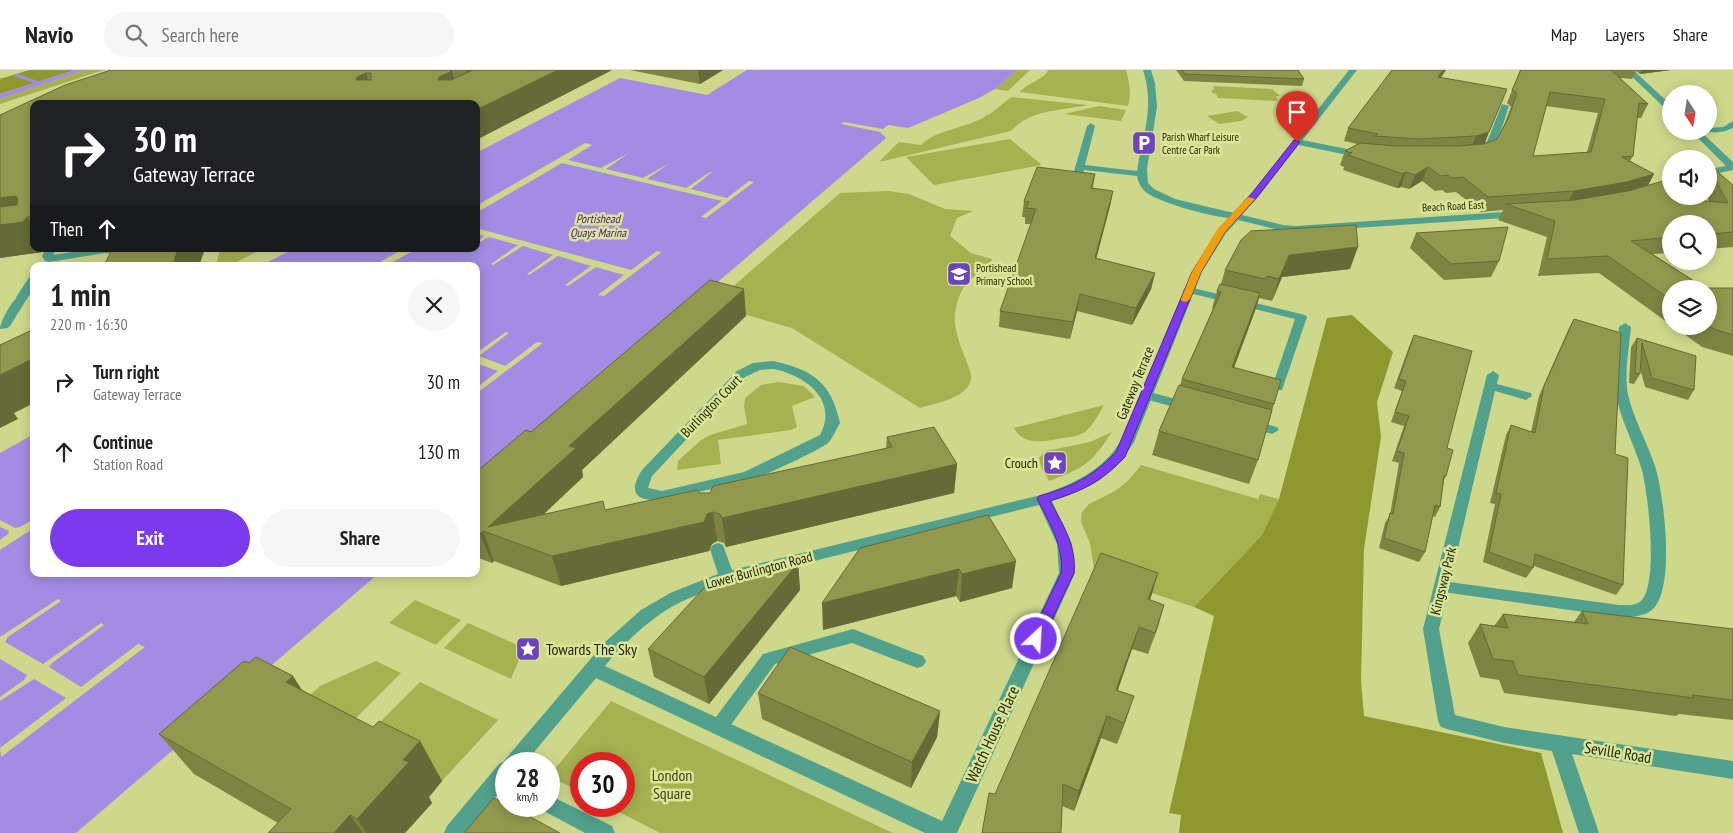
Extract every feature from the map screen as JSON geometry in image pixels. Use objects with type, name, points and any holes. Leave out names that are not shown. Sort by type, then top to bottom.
[{"type":"street","points":[[1091,126],[1079,172],[1142,174],[1155,103],[1153,84],[1147,70]]},
{"type":"street","name":"Gateway Terrace","points":[[1043,499],[1069,491],[1087,482],[1114,463],[1127,442],[1197,272],[1222,230],[1255,194],[1353,70]]},
{"type":"street","points":[[1630,70],[1662,100]]},
{"type":"street","points":[[1475,154],[1486,151],[1489,148],[1505,106]]},
{"type":"street","points":[[1718,129],[1725,129],[1733,124]]},
{"type":"street","points":[[1704,140],[1733,167]]},
{"type":"street","points":[[1297,142],[1373,156]]},
{"type":"street","points":[[1717,170],[1733,167]]},
{"type":"street","name":"Beach Road East","points":[[1142,174],[1144,185],[1161,197],[1283,228],[1296,229],[1530,214]]},
{"type":"street","points":[[46,258],[98,252]]},
{"type":"street","points":[[4,326],[30,284]]},
{"type":"street","points":[[0,312],[14,309]]},
{"type":"street","points":[[1442,587],[1620,611],[1640,609],[1649,603],[1654,596],[1659,555],[1651,478],[1622,394],[1620,379],[1625,327]]},
{"type":"street","name":"Burlington Court","points":[[757,366],[782,367],[811,380],[825,392],[833,423],[824,438],[741,479],[699,488],[656,496],[644,493],[641,486],[647,473],[741,374],[757,366]]},
{"type":"street","name":"Kingsway Park","points":[[1504,734],[1447,721],[1431,629],[1492,380],[1526,396]]},
{"type":"street","points":[[1146,395],[1200,410]]},
{"type":"street","points":[[1236,420],[1272,430]]},
{"type":"street","points":[[699,488],[704,503]]},
{"type":"street","name":"Lower Burlington Road","points":[[523,752],[592,668],[631,628],[662,605],[689,591],[727,577],[1043,499]]},
{"type":"street","name":"Watch House Place","points":[[946,833],[1067,573],[1068,562],[1064,540],[1043,499]]},
{"type":"street","points":[[718,549],[727,577]]},
{"type":"street","points":[[719,727],[769,659],[853,636],[917,661]]},
{"type":"street","points":[[592,668],[946,833]]},
{"type":"street","name":"Seville Road","points":[[1504,734],[1733,770]]},
{"type":"street","points":[[1559,743],[1588,833]]},
{"type":"street","name":"Lower Burlington Road","points":[[454,833],[495,786]]},
{"type":"street","points":[[560,810],[605,833]]},
{"type":"lane","points":[[1190,290],[1300,317],[1278,387]]},
{"type":"green space","points":[[29,70],[75,70],[0,94],[0,79]]},
{"type":"green space","points":[[85,70],[104,70],[0,104],[0,99]]},
{"type":"green space","points":[[1017,70],[1030,70],[1008,91],[995,89]]},
{"type":"green space","points":[[1048,70],[1126,70],[1130,93],[1128,106],[1020,92],[1043,76]]},
{"type":"green space","points":[[1213,86],[1272,89],[1280,96],[1276,96],[1278,101],[1218,98],[1216,94],[1212,93],[1211,90],[1214,90]]},
{"type":"green space","points":[[1012,97],[1088,105],[1046,112],[1028,118],[1011,131],[879,162],[899,142],[921,145],[934,136],[990,114]]},
{"type":"green space","points":[[1099,106],[1126,110],[1121,121],[1064,114]]},
{"type":"green space","points":[[1237,111],[1248,117],[1241,121],[1219,124],[1207,116]]},
{"type":"green space","points":[[1010,139],[1042,165],[934,185],[906,157]]},
{"type":"green space","points":[[888,191],[909,194],[945,209],[973,211],[957,218],[950,236],[971,253],[992,259],[986,268],[966,284],[958,299],[955,322],[959,342],[971,374],[970,382],[967,388],[953,398],[920,408],[792,328],[712,305],[840,193]]},
{"type":"green space","points":[[219,252],[256,252],[237,262],[217,262]]},
{"type":"green space","points":[[1352,315],[1393,352],[1377,402],[1381,437],[1364,549],[1361,681],[1364,716],[1541,753],[1563,833],[1179,833],[1181,815],[1169,813],[1214,616],[1194,607],[1262,535],[1279,499],[1327,318]]},
{"type":"green space","points":[[778,382],[804,386],[815,397],[792,406],[797,427],[791,430],[718,440],[721,464],[677,470],[678,461],[700,441],[710,435],[747,424],[744,406],[745,398],[761,385]]},
{"type":"green space","points":[[1104,405],[1089,428],[1084,433],[1075,436],[1036,441],[1023,438],[1014,428]]},
{"type":"green space","points":[[1112,432],[1086,464],[1049,481],[1041,467],[1039,458],[1046,451],[1090,442]]},
{"type":"green space","points":[[1141,465],[1258,499],[1260,494],[1279,499],[1262,535],[1194,607],[1146,591],[1148,586],[1094,568],[1090,543],[1081,522],[1082,512],[1089,504],[1115,491],[1128,481]]},
{"type":"green space","points":[[415,600],[461,620],[436,645],[389,623]]},
{"type":"green space","points":[[468,623],[524,648],[511,679],[444,648]]},
{"type":"green space","points":[[376,661],[401,673],[353,721],[308,697],[320,686]]},
{"type":"green space","points":[[420,682],[498,720],[442,781],[356,746]]},
{"type":"green space","name":"London Square","points":[[611,701],[893,833],[660,833],[629,817],[635,817],[635,752],[570,752],[570,786],[560,782],[560,763]]},
{"type":"water","points":[[75,70],[85,70],[0,99],[0,94]]},
{"type":"water","name":"Portishead Quays Marina","points":[[747,70],[1017,70],[995,89],[979,98],[908,128],[888,125],[883,129],[844,122],[841,124],[880,132],[886,138],[480,486],[480,262],[268,262],[287,252],[480,252],[480,151],[620,78],[707,95]]},
{"type":"water","points":[[30,436],[30,577],[375,577],[76,833],[0,833],[0,453]]},
{"type":"pier","points":[[585,143],[592,145],[568,160],[601,168],[629,153],[606,169],[643,178],[670,163],[647,179],[686,188],[712,172],[691,189],[727,198],[749,181],[754,182],[706,218],[701,217],[722,201],[562,163],[480,211],[480,204]]},
{"type":"pier","points":[[480,229],[631,270],[657,251],[662,252],[604,296],[598,295],[624,275],[596,267],[568,286],[565,285],[591,266],[558,256],[529,275],[527,274],[553,255],[523,246],[493,265],[491,264],[518,245],[489,237],[480,242],[484,236],[480,235]]},
{"type":"pier","points":[[398,252],[411,252],[393,262],[380,262]]},
{"type":"pier","points":[[506,332],[509,333],[480,355],[480,350]]},
{"type":"pier","points":[[537,342],[543,343],[480,391],[480,385],[498,371],[480,364],[480,356],[505,366]]},
{"type":"pier","points":[[0,520],[15,528],[30,521],[30,531],[0,550],[0,540],[9,531],[0,527]]},
{"type":"pier","points":[[58,599],[61,601],[8,637],[5,642],[43,664],[101,623],[104,625],[49,667],[81,687],[138,644],[145,647],[1,757],[0,748],[66,698],[34,679],[0,701],[0,697],[24,680],[27,675],[0,659],[0,637]]},
{"type":"building","points":[[111,70],[449,70],[452,71],[439,77],[438,80],[451,80],[473,70],[558,70],[480,108],[480,100],[32,100],[65,85]],"holes":[[[366,73],[371,73],[371,80],[356,80],[357,77]]]},
{"type":"building","points":[[1182,70],[1298,70],[1304,79],[1185,74]]},
{"type":"building","points":[[1392,70],[1443,70],[1438,77],[1507,89],[1489,132],[1476,136],[1420,139],[1375,136],[1378,134],[1348,128]]},
{"type":"building","points":[[1521,70],[1611,70],[1648,104],[1639,103],[1633,156],[1622,157],[1654,174],[1627,182],[1574,191],[1488,197],[1463,177],[1441,176],[1428,167],[1415,175],[1406,172],[1403,174],[1348,155],[1352,153],[1345,151],[1360,143],[1396,146],[1459,146],[1483,144],[1497,139],[1509,117],[1517,93],[1512,90]],"holes":[[[1550,92],[1605,99],[1591,152],[1533,156]]]},
{"type":"building","points":[[30,101],[30,217],[27,217],[23,222],[0,225],[0,207],[17,205],[18,198],[15,196],[0,198],[0,115]]},
{"type":"building","points":[[1037,167],[1095,174],[1091,188],[1113,191],[1095,258],[1155,273],[1136,308],[1080,294],[1073,322],[1000,311],[1036,209],[1026,208],[1029,202],[1024,201]]},
{"type":"building","points":[[1717,171],[1733,185],[1733,232],[1717,233],[1717,215],[1662,215],[1662,238],[1631,241],[1662,261],[1662,270],[1677,270],[1692,280],[1662,280],[1662,294],[1608,256],[1547,259],[1555,221],[1506,204],[1575,200],[1628,191],[1662,181],[1662,205],[1717,205],[1717,202],[1728,203],[1717,183]]},
{"type":"building","points":[[1356,225],[1358,247],[1289,255],[1279,279],[1267,276],[1265,279],[1225,270],[1241,240],[1251,231]]},
{"type":"building","points":[[1508,227],[1499,261],[1451,264],[1416,233]]},
{"type":"building","points":[[111,252],[177,252],[174,262],[106,262]]},
{"type":"building","points":[[710,280],[744,289],[569,446],[576,448],[488,527],[603,501],[605,510],[697,490],[699,493],[710,493],[713,486],[892,447],[887,437],[934,427],[957,464],[722,518],[720,514],[713,512],[707,514],[704,522],[552,556],[483,531],[480,534],[480,469],[526,430],[531,432]]},
{"type":"building","points":[[1220,284],[1260,293],[1232,367],[1281,380],[1274,404],[1182,379],[1221,292],[1217,291]]},
{"type":"building","points":[[1717,288],[1733,288],[1733,335],[1717,330]]},
{"type":"building","points":[[1574,319],[1621,333],[1615,454],[1628,458],[1623,585],[1535,554],[1533,568],[1489,552],[1501,494],[1496,493],[1511,425],[1535,433],[1544,386]]},
{"type":"building","points":[[30,331],[30,360],[0,375],[0,345]]},
{"type":"building","points":[[1414,335],[1472,351],[1447,448],[1453,450],[1446,476],[1444,476],[1440,507],[1435,505],[1425,552],[1384,538],[1390,513],[1393,514],[1404,453],[1397,451],[1409,416],[1395,412],[1406,381],[1399,379]]},
{"type":"building","points":[[1637,338],[1696,356],[1694,390],[1652,378],[1642,343],[1640,374],[1635,373]]},
{"type":"building","points":[[1179,385],[1272,410],[1258,460],[1159,431]]},
{"type":"building","points":[[988,515],[1016,561],[962,574],[959,569],[822,603],[860,548]]},
{"type":"building","points":[[1101,553],[1158,573],[1148,599],[1164,605],[1155,633],[1139,627],[1116,690],[1134,696],[1124,723],[1107,716],[1079,791],[1063,784],[1061,833],[982,833],[989,793],[995,794]]},
{"type":"building","points":[[798,563],[704,677],[648,649],[703,589],[711,585]]},
{"type":"building","points":[[1582,611],[1733,629],[1733,700],[1692,695],[1694,698],[1518,675],[1513,661],[1493,659],[1480,624],[1508,628],[1503,614],[1588,624]]},
{"type":"building","points":[[790,647],[940,711],[912,762],[758,693]]},
{"type":"building","points":[[256,657],[293,676],[286,682],[330,705],[373,727],[379,721],[420,741],[403,760],[409,762],[357,819],[350,815],[334,833],[268,833],[291,809],[159,734],[244,661],[249,663]]},
{"type":"building","points":[[494,798],[495,817],[530,817],[560,833],[464,833]]},
{"type":"waterway","points":[[16,75],[40,83]]},
{"type":"slow traffic","points":[[1186,299],[1197,272],[1222,230],[1251,199]]},
{"type":"place","name":"Parish Wharf Leisure Centre Car Park","points":[[1144,143]]},
{"type":"place","name":"Portishead Primary School","points":[[959,274]]},
{"type":"place","name":"Crouch","points":[[1055,463]]},
{"type":"place","name":"Towards The Sky","points":[[528,649]]},
{"type":"route","points":[[1036,639],[1067,573],[1068,562],[1068,551],[1062,534],[1043,499],[1069,491],[1087,482],[1114,463],[1121,454],[1197,272],[1222,230],[1255,194],[1297,142]]}]
